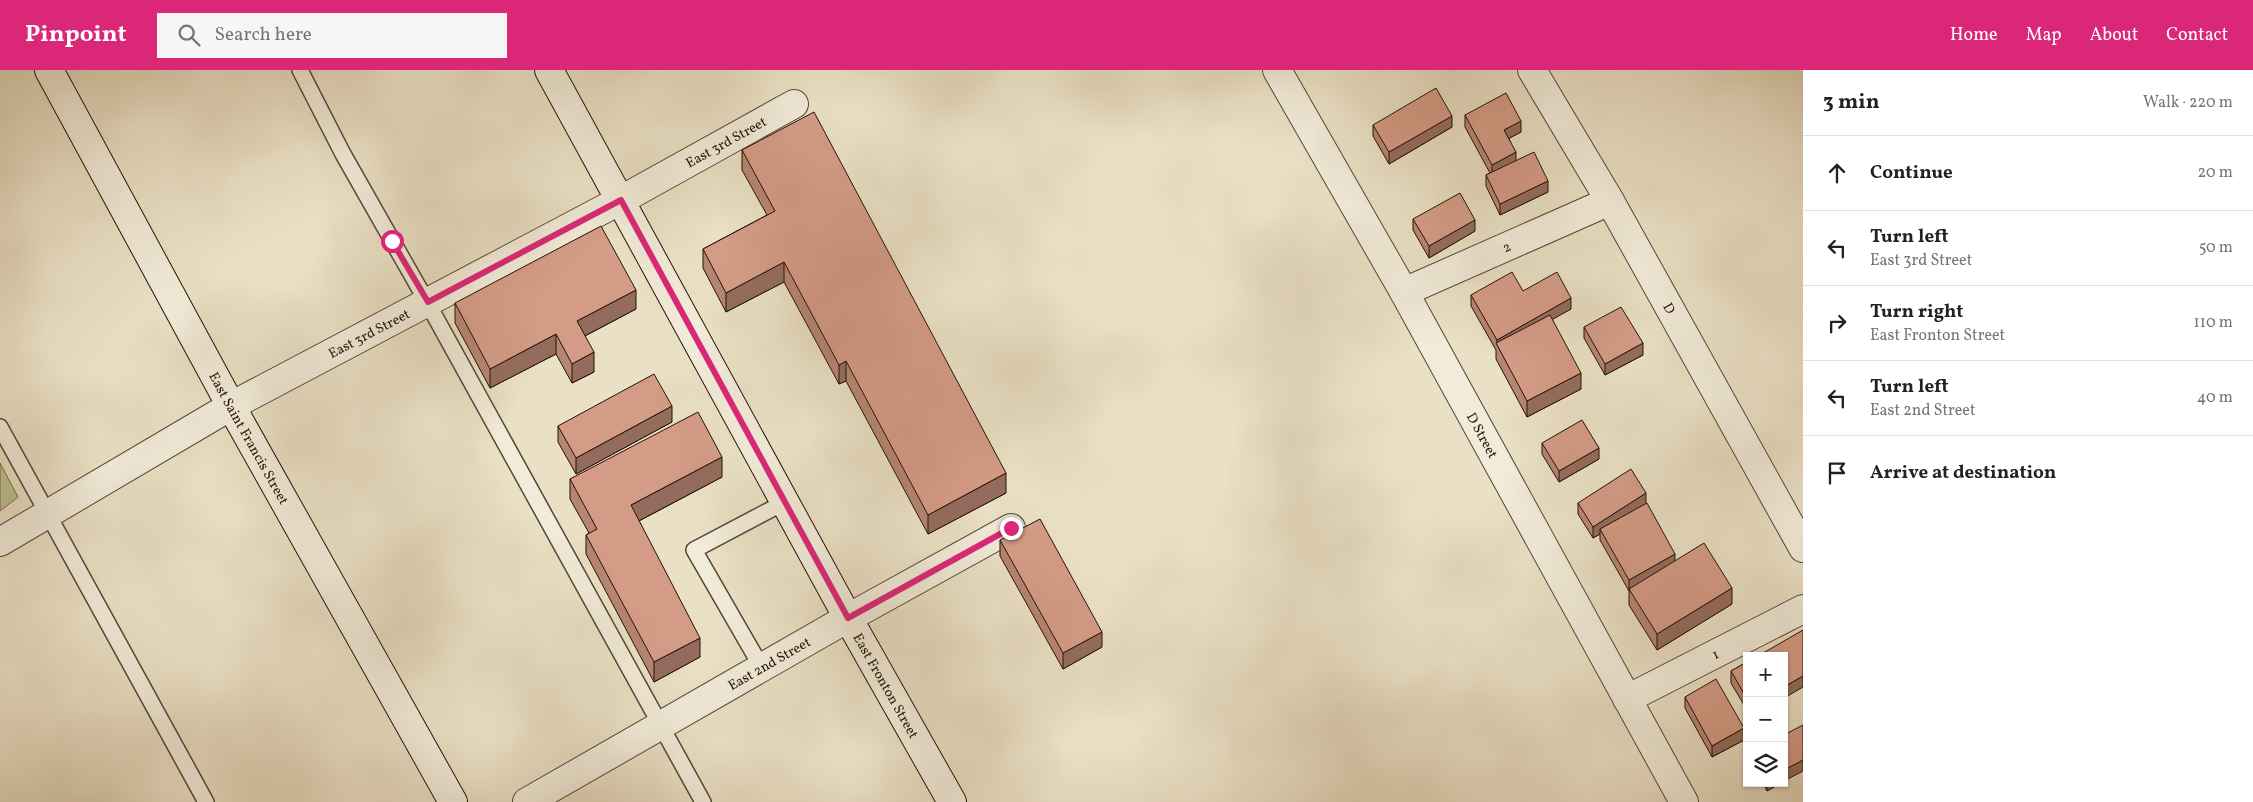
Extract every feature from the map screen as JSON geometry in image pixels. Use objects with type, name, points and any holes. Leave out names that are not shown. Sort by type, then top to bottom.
[{"type":"street","name":"East Saint Francis Street","points":[[49,70],[231,406],[453,802]]},
{"type":"street","name":"East Fronton Street","points":[[549,70],[848,618],[952,802]]},
{"type":"street","name":"D Street","points":[[1276,70],[1404,292],[1684,802]]},
{"type":"street","name":"D","points":[[1532,70],[1610,201],[1803,548]]},
{"type":"street","name":"East 3rd Street","points":[[0,542],[231,406],[621,200],[794,104]]},
{"type":"street","name":"2","points":[[1404,292],[1610,201]]},
{"type":"street","name":"East 2nd Street","points":[[527,802],[848,618],[1011,528]]},
{"type":"street","name":"1","points":[[1627,699],[1803,609]]},
{"type":"lane","points":[[300,70],[348,163],[428,302],[703,802]]},
{"type":"lane","points":[[0,427],[206,802]]},
{"type":"lane","points":[[762,668],[694,550],[785,502]]},
{"type":"green space","points":[[0,463],[18,497],[0,511]]},
{"type":"building","points":[[1436,88],[1452,116],[1389,152],[1373,125]]},
{"type":"building","points":[[1506,93],[1521,121],[1504,130],[1516,152],[1492,165],[1465,115]]},
{"type":"building","points":[[814,112],[1006,473],[928,515],[846,361],[839,365],[784,262],[726,293],[703,249],[775,211],[742,150]]},
{"type":"building","points":[[1534,152],[1548,181],[1500,204],[1486,175]]},
{"type":"building","points":[[1460,193],[1475,220],[1429,246],[1413,219]]},
{"type":"building","points":[[601,226],[636,290],[577,321],[594,352],[572,364],[556,334],[490,369],[455,303]]},
{"type":"building","points":[[1512,272],[1523,291],[1557,272],[1571,298],[1497,340],[1471,295]]},
{"type":"building","points":[[1621,307],[1643,343],[1605,364],[1584,327]]},
{"type":"building","points":[[1550,315],[1581,373],[1527,401],[1496,343]]},
{"type":"building","points":[[654,374],[672,406],[576,458],[558,426]]},
{"type":"building","points":[[698,412],[722,457],[631,505],[700,638],[654,662],[586,535],[597,529],[570,479]]},
{"type":"building","points":[[1582,420],[1599,448],[1559,471],[1542,443]]},
{"type":"building","points":[[1631,469],[1646,493],[1593,527],[1578,503]]},
{"type":"building","points":[[1647,503],[1675,554],[1629,580],[1600,529]]},
{"type":"building","points":[[1040,519],[1102,632],[1063,653],[1000,540]]},
{"type":"building","points":[[1704,543],[1732,588],[1657,634],[1629,589]]},
{"type":"building","points":[[1803,630],[1803,676],[1788,685],[1788,652],[1765,652]]},
{"type":"building","points":[[1743,664],[1743,692],[1731,671]]},
{"type":"building","points":[[1716,679],[1743,729],[1712,746],[1685,697]]},
{"type":"building","points":[[1803,725],[1803,760],[1788,768],[1788,742],[1788,733]]},
{"type":"route","points":[[392,241],[428,302],[621,200],[848,618],[1011,528]]}]
